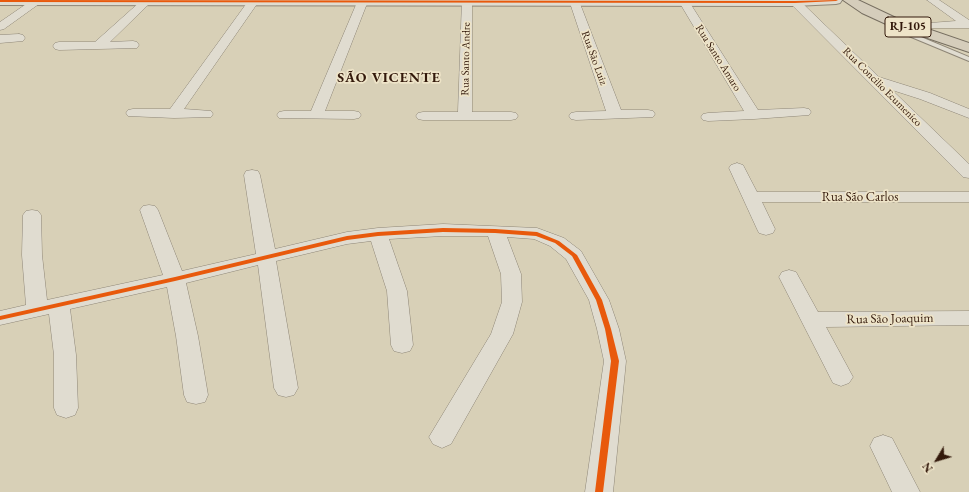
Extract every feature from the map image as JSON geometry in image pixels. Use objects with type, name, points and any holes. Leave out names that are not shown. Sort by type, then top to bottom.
[{"type":"main road","name":"RJ-105","points":[[849,0],[866,10],[891,21],[969,48]]},
{"type":"main road","name":"RJ-105","points":[[873,0],[969,43]]},
{"type":"street","points":[[0,2],[795,2],[836,0]]},
{"type":"street","points":[[932,0],[969,25]]},
{"type":"street","points":[[0,27],[38,1]]},
{"type":"street","points":[[98,46],[147,1]]},
{"type":"street","points":[[174,114],[254,1]]},
{"type":"street","points":[[316,115],[364,1]]},
{"type":"street","name":"Rua Santo Andre","points":[[464,116],[467,1]]},
{"type":"street","name":"Rua Sāo Luiz","points":[[574,1],[615,115]]},
{"type":"street","name":"Rua Santo Amaro","points":[[682,1],[754,115]]},
{"type":"street","name":"Rua Concilio Ecumenico","points":[[795,2],[969,173]]},
{"type":"street","points":[[930,26],[969,25]]},
{"type":"street","points":[[0,39],[19,38]]},
{"type":"street","points":[[59,46],[133,45]]},
{"type":"street","points":[[875,80],[925,96],[969,114]]},
{"type":"street","points":[[708,117],[804,112]]},
{"type":"street","points":[[133,113],[206,114]]},
{"type":"street","points":[[576,116],[648,114]]},
{"type":"street","points":[[284,115],[354,115]]},
{"type":"street","points":[[423,116],[511,116]]},
{"type":"street","points":[[737,168],[766,229]]},
{"type":"street","points":[[252,175],[259,210],[286,388]]},
{"type":"street","name":"Rua São Carlos","points":[[750,197],[969,197]]},
{"type":"street","points":[[149,210],[175,279],[187,336],[196,394]]},
{"type":"street","points":[[32,215],[32,255],[37,309]]},
{"type":"street","points":[[0,318],[175,279],[347,238],[378,234],[443,230],[495,231],[537,234],[556,242],[574,255],[599,300],[608,329],[615,361],[599,492]]},
{"type":"street","points":[[442,437],[502,334],[512,302],[511,274],[495,231]]},
{"type":"street","points":[[378,234],[397,291],[402,345]]},
{"type":"street","points":[[789,277],[841,377]]},
{"type":"street","points":[[59,304],[65,355],[66,408]]},
{"type":"street","name":"Rua Sāo Joaquim","points":[[812,320],[969,318]]},
{"type":"street","points":[[883,446],[906,492]]},
{"type":"lane","points":[[891,21],[894,28],[969,59]]},
{"type":"cycle path","points":[[0,1],[795,2],[836,0]]},
{"type":"cycle path","points":[[0,318],[175,279],[347,238],[378,234],[443,230],[495,231],[537,234],[557,242],[574,255],[599,300],[608,329],[615,361],[599,492]]},
{"type":"district","name":"SÃO VICENTE","points":[[389,78]]}]
